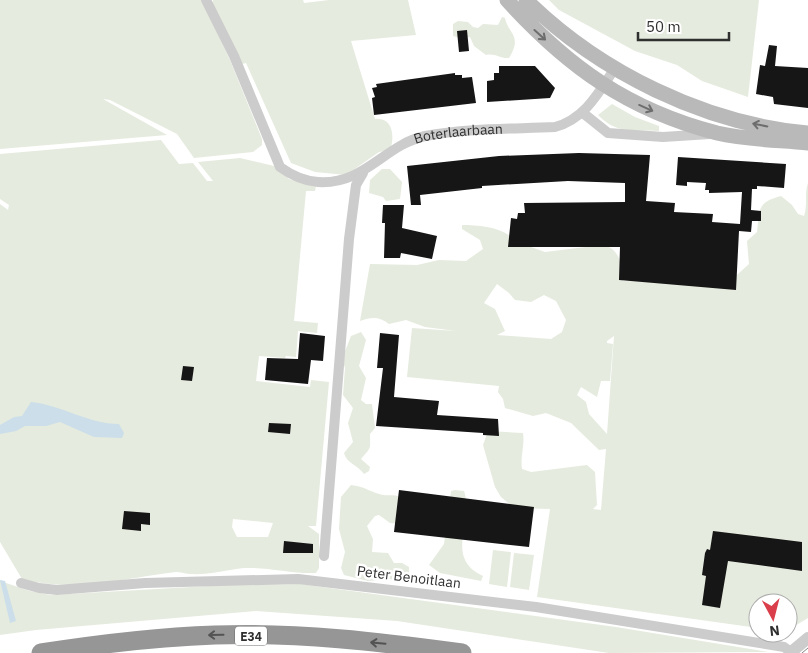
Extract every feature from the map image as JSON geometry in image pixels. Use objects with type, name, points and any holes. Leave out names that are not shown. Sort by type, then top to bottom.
[{"type":"highway","name":"E34","points":[[41,653],[121,641],[217,635],[310,638],[462,653]]},
{"type":"main road","points":[[507,0],[536,32],[603,86],[666,116],[718,133],[752,139],[808,143]]},
{"type":"main road","points":[[526,0],[571,38],[615,68],[648,87],[699,108],[755,124],[808,132]]},
{"type":"street","name":"Boterlaarbaan","points":[[206,0],[234,56],[280,167],[290,175],[314,182],[341,181],[363,172],[397,148],[423,136],[555,127],[566,124],[583,113],[615,68]]},
{"type":"street","points":[[583,113],[602,130],[619,135],[682,137],[718,133]]},
{"type":"street","points":[[324,556],[352,214],[356,185],[363,172]]},
{"type":"street","name":"Peter Benoitlaan","points":[[21,583],[39,588],[65,590],[144,583],[298,579],[536,606],[784,647],[790,653]]},
{"type":"street","points":[[790,653],[808,638]]},
{"type":"shaded area","points":[[0,0],[202,0],[230,60],[262,139],[262,145],[253,152],[194,158],[177,134],[110,100],[103,99],[167,135],[0,149]]},
{"type":"shaded area","points":[[213,0],[303,0],[304,3],[329,0],[408,0],[416,35],[351,41],[375,119],[386,121],[391,129],[392,145],[390,150],[379,152],[346,175],[315,172],[291,163],[246,63],[242,64],[212,5]]},
{"type":"shaded area","points":[[549,0],[759,0],[748,97],[702,81],[677,65],[635,51],[559,10]]},
{"type":"shaded area","points":[[502,17],[505,18],[515,39],[515,44],[509,58],[486,55],[474,46],[470,37],[460,38],[453,36],[453,24],[458,21],[468,22],[473,27],[478,28],[483,24],[498,25]]},
{"type":"shaded area","points":[[612,104],[635,117],[659,126],[659,131],[626,130],[605,121],[598,115]]},
{"type":"shaded area","points":[[161,140],[179,164],[193,163],[207,181],[213,181],[198,162],[240,158],[274,166],[289,179],[316,186],[315,191],[306,191],[294,321],[318,323],[317,333],[298,331],[296,357],[259,356],[256,381],[310,387],[311,380],[329,382],[316,526],[308,526],[319,534],[319,568],[316,573],[244,568],[204,574],[176,572],[80,585],[61,585],[22,579],[0,542],[0,204],[8,210],[9,205],[0,199],[0,154]],"holes":[[[233,519],[273,523],[268,537],[237,537],[232,527]]]},
{"type":"shaded area","points":[[382,169],[390,169],[402,182],[400,199],[386,201],[383,197],[369,193],[370,180]]},
{"type":"shaded area","points":[[808,183],[808,618],[798,624],[798,593],[748,593],[748,627],[537,597],[550,509],[514,508],[501,497],[495,487],[483,445],[488,431],[523,433],[522,469],[531,472],[587,465],[595,472],[597,505],[593,509],[601,510],[606,449],[599,450],[571,423],[546,413],[533,416],[505,408],[503,399],[498,392],[499,386],[407,377],[412,328],[456,331],[425,327],[406,320],[389,324],[375,318],[360,321],[370,264],[417,265],[439,260],[466,261],[483,249],[480,240],[462,229],[462,225],[469,225],[483,226],[504,232],[515,240],[515,247],[531,247],[545,252],[586,247],[589,244],[606,246],[611,248],[619,258],[623,281],[628,281],[629,276],[728,283],[749,264],[747,241],[757,232],[759,212],[763,204],[781,196],[792,205],[798,214],[804,216]],"holes":[[[497,284],[515,300],[531,302],[544,295],[556,301],[566,320],[562,332],[551,339],[497,335],[505,331],[495,309],[484,303]],[[614,336],[607,434],[589,414],[586,402],[577,395],[581,387],[597,397],[601,381],[610,381],[613,344],[607,343],[607,341]]]},
{"type":"shaded area","points":[[361,332],[366,340],[359,366],[366,378],[361,400],[366,404],[372,404],[375,428],[370,434],[370,448],[361,459],[370,467],[369,471],[364,474],[345,457],[344,453],[353,442],[348,423],[353,408],[343,395],[345,368],[342,359],[351,336]]},
{"type":"shaded area","points":[[351,485],[379,494],[400,497],[401,524],[390,523],[379,515],[375,516],[367,526],[373,539],[372,552],[388,553],[394,563],[402,563],[409,567],[409,573],[404,581],[389,579],[368,581],[344,575],[341,568],[345,552],[339,529],[341,497]]},
{"type":"shaded area","points":[[451,491],[464,491],[466,503],[462,549],[465,559],[471,568],[483,576],[481,581],[440,573],[429,565],[444,544]]},
{"type":"shaded area","points":[[493,550],[511,552],[507,587],[489,584]]},
{"type":"shaded area","points":[[514,553],[534,555],[529,590],[510,587]]},
{"type":"shaded area","points":[[0,581],[30,591],[51,595],[227,585],[300,584],[616,627],[768,652],[609,653],[397,621],[256,611],[36,630],[0,635]]},
{"type":"water","points":[[31,402],[97,421],[119,424],[124,433],[122,438],[94,437],[60,422],[46,426],[25,426],[16,431],[0,434],[0,425],[14,417],[22,416]]},
{"type":"water","points":[[0,580],[5,581],[16,621],[10,623]]},
{"type":"building","points":[[467,30],[469,51],[459,52],[457,31]]},
{"type":"building","points":[[769,45],[777,46],[775,66],[808,68],[808,108],[774,104],[773,97],[756,94],[760,65],[765,66]]},
{"type":"building","points":[[499,66],[535,66],[555,88],[550,98],[487,102],[487,81],[494,80],[494,73],[499,73]]},
{"type":"building","points":[[455,73],[455,75],[462,75],[462,78],[472,77],[476,103],[374,115],[372,98],[375,97],[372,88],[377,87],[376,84]]},
{"type":"building","points":[[579,153],[650,155],[646,201],[675,203],[674,212],[713,214],[712,222],[740,224],[742,192],[709,193],[709,190],[705,190],[706,183],[687,182],[687,186],[676,185],[678,157],[786,164],[784,188],[757,186],[757,189],[752,189],[751,210],[761,211],[761,221],[752,221],[751,232],[739,231],[736,290],[619,280],[620,247],[508,247],[511,218],[517,219],[518,213],[525,213],[524,203],[625,202],[625,183],[568,181],[482,186],[482,188],[420,195],[421,205],[411,205],[407,166],[499,156]]},
{"type":"building","points":[[383,205],[404,205],[402,228],[437,236],[432,259],[401,253],[400,258],[384,258],[385,223],[382,223]]},
{"type":"building","points":[[300,333],[325,336],[323,361],[311,360],[308,384],[265,380],[267,358],[298,359]]},
{"type":"building","points":[[380,333],[399,335],[394,397],[439,401],[437,415],[498,419],[499,436],[483,435],[483,433],[376,426],[383,368],[377,368]]},
{"type":"building","points":[[183,366],[194,367],[192,381],[181,380]]},
{"type":"building","points":[[269,423],[291,424],[290,434],[268,432]]},
{"type":"building","points":[[399,490],[534,507],[529,547],[394,532]]},
{"type":"building","points":[[124,511],[150,513],[150,525],[141,524],[141,531],[122,529]]},
{"type":"building","points":[[713,531],[802,542],[802,571],[728,561],[720,608],[702,605],[706,576],[702,575],[705,553],[707,549],[710,550]]},
{"type":"building","points":[[284,541],[313,544],[313,553],[283,553]]},
{"type":"tram line","points":[[802,653],[808,648]]}]
